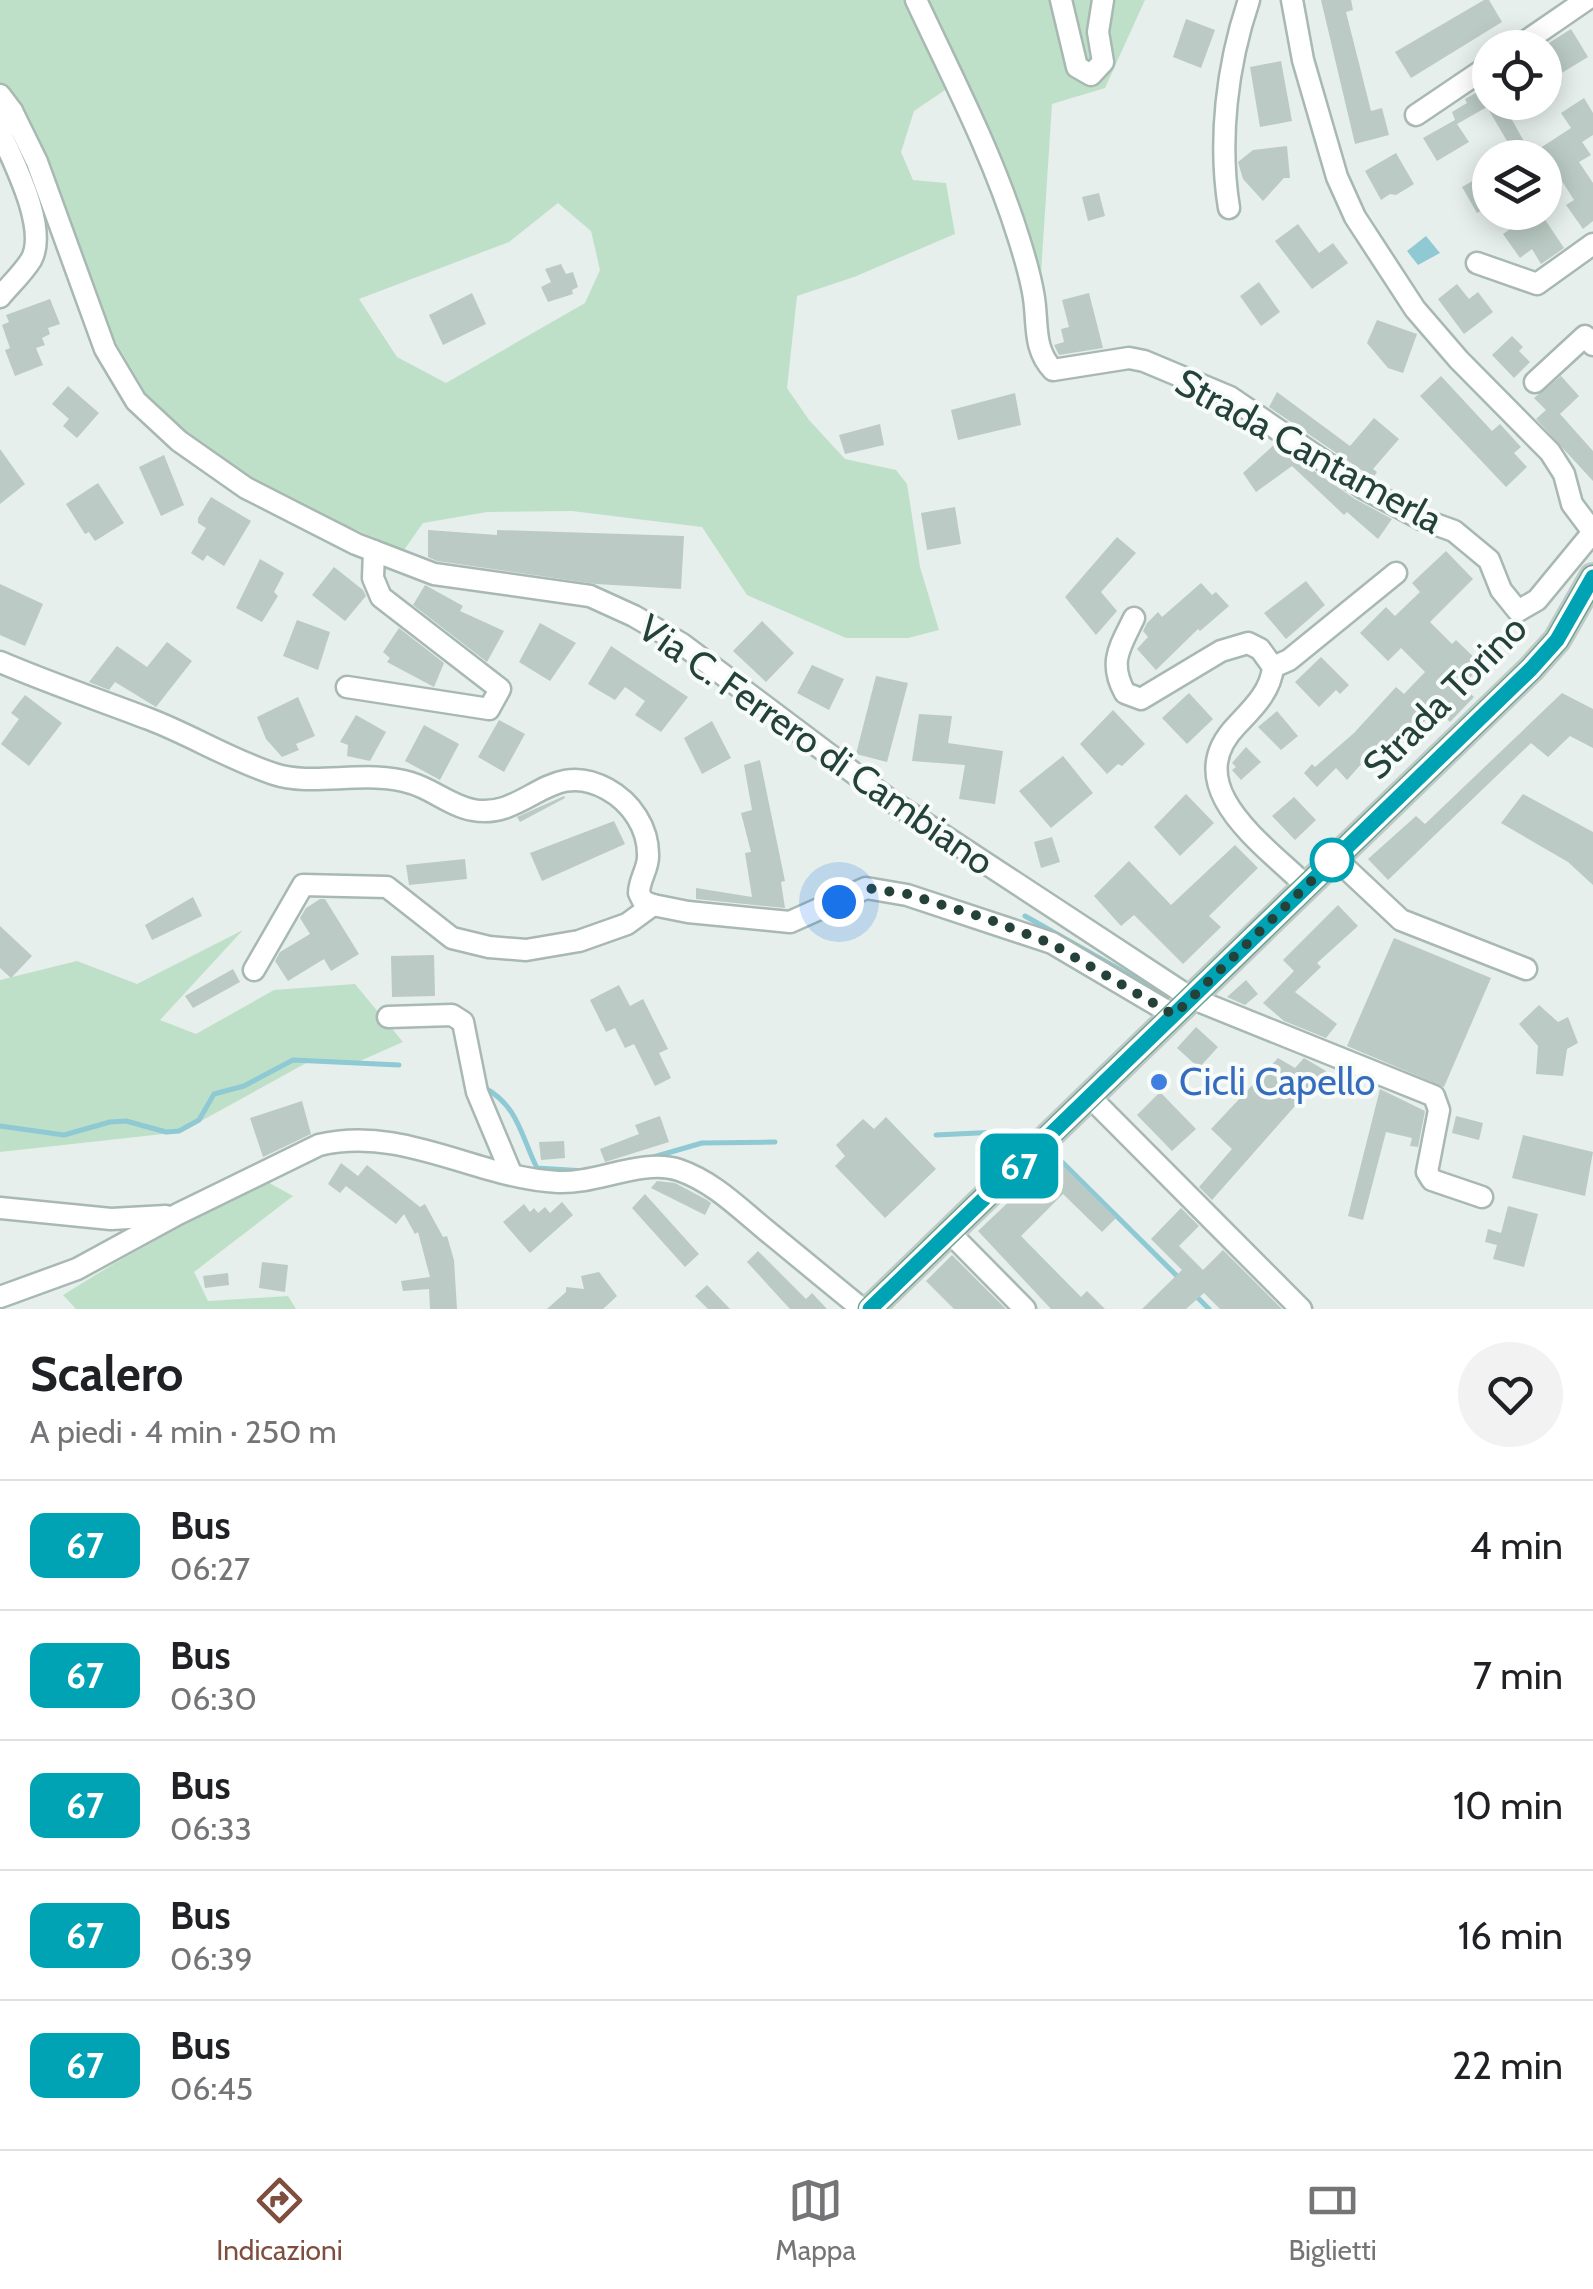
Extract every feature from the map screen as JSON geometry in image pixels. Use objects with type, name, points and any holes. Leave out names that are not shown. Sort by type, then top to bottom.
[{"type":"main road","name":"Strada Torino","points":[[870,1309],[1546,654],[1593,577]]},
{"type":"street","name":"Strada Cantamerla","points":[[916,0],[984,140],[1019,239],[1034,297],[1038,345],[1052,370],[1129,358],[1230,398],[1363,488],[1454,532],[1489,560],[1502,590],[1518,610],[1538,600],[1593,532]]},
{"type":"street","points":[[1061,0],[1077,67],[1091,75],[1103,62],[1098,32],[1102,0]]},
{"type":"street","points":[[1229,208],[1225,187],[1225,122],[1234,54],[1249,0]]},
{"type":"street","points":[[1292,0],[1304,60],[1337,177],[1355,217],[1406,296],[1437,334],[1550,452],[1564,474],[1572,504],[1593,532]]},
{"type":"street","points":[[1542,30],[1586,0],[1593,11]]},
{"type":"street","points":[[1416,115],[1472,77]]},
{"type":"street","points":[[0,296],[33,257],[36,247],[30,204],[3,138],[1,126],[6,103]]},
{"type":"street","name":"Via C. Ferrero di Cambiano","points":[[6,103],[36,162],[104,349],[136,401],[179,442],[246,488],[374,550],[434,574],[590,596],[634,616],[682,644],[891,801],[1182,1007]]},
{"type":"street","points":[[1477,263],[1537,284],[1593,244]]},
{"type":"street","points":[[1535,382],[1585,336],[1593,345]]},
{"type":"street","points":[[348,686],[489,709],[500,689],[381,597],[374,578],[374,550]]},
{"type":"street","points":[[1273,667],[1290,660],[1396,573]]},
{"type":"street","points":[[1134,618],[1116,656],[1117,677],[1125,693],[1141,699],[1221,651],[1248,643],[1260,649],[1273,667],[1272,678],[1256,705],[1220,749],[1215,766],[1217,784],[1222,798],[1239,820],[1306,886]]},
{"type":"street","points":[[0,662],[150,719],[278,775],[367,776],[410,782],[470,810],[499,812],[552,783],[576,777],[608,789],[631,808],[645,831],[648,859],[639,893],[643,901],[652,905],[790,922],[866,888],[907,894],[1052,944],[1182,1007],[1434,1096],[1439,1110],[1427,1172],[1432,1180],[1482,1197]]},
{"type":"street","points":[[1335,858],[1400,920],[1526,969]]},
{"type":"street","points":[[254,970],[303,885],[387,887],[452,938],[526,950],[578,941],[628,924],[652,905]]},
{"type":"street","points":[[388,1018],[452,1015],[463,1022],[478,1092],[511,1173]]},
{"type":"street","points":[[1090,1097],[1301,1309]]},
{"type":"street","points":[[0,1297],[77,1269],[319,1145],[344,1139],[381,1139],[546,1181],[578,1183],[642,1170],[676,1169],[711,1185],[862,1309]]},
{"type":"street","points":[[0,1208],[112,1219],[178,1214]]},
{"type":"street","points":[[948,1231],[1024,1309]]},
{"type":"green space","points":[[0,0],[1145,0],[1105,88],[1052,104],[1037,335],[1001,206],[951,86],[914,111],[901,152],[913,180],[946,183],[955,234],[854,277],[797,296],[787,388],[809,420],[845,459],[896,470],[907,484],[920,567],[939,630],[908,638],[846,638],[747,595],[702,527],[572,511],[487,512],[423,523],[404,550],[328,518],[224,464],[150,400],[111,334],[24,114],[0,95]],"holes":[[[558,203],[591,231],[600,270],[585,303],[446,383],[397,357],[359,299],[509,242]]]},
{"type":"green space","points":[[243,930],[160,1020],[196,1034],[274,990],[355,984],[403,1042],[353,1064],[308,1062],[181,1132],[0,1152],[0,980],[77,961],[137,984]]},
{"type":"green space","points":[[264,1180],[293,1196],[194,1272],[208,1301],[288,1296],[296,1309],[76,1309],[63,1295],[115,1263]]},
{"type":"water","points":[[1426,236],[1440,253],[1418,265],[1407,251]]},
{"type":"building","points":[[1321,0],[1351,0],[1353,10],[1346,12],[1371,111],[1382,108],[1389,135],[1355,144]]},
{"type":"building","points":[[1484,0],[1489,0],[1502,22],[1489,30],[1472,30],[1472,40],[1411,78],[1395,52]]},
{"type":"building","points":[[1186,19],[1215,30],[1201,68],[1173,57]]},
{"type":"building","points":[[1571,29],[1588,57],[1562,73],[1562,35]]},
{"type":"building","points":[[1281,61],[1292,121],[1260,127],[1250,67]]},
{"type":"building","points":[[1472,95],[1472,116],[1457,124],[1469,142],[1437,161],[1423,138],[1455,120],[1452,112],[1467,103],[1465,99]]},
{"type":"building","points":[[1584,98],[1593,113],[1593,135],[1582,142],[1591,155],[1579,162],[1593,183],[1593,221],[1583,229],[1566,205],[1574,200],[1562,181],[1562,140],[1553,140],[1571,128],[1562,112]]},
{"type":"building","points":[[1495,120],[1512,120],[1523,140],[1506,140]]},
{"type":"building","points":[[1287,146],[1290,178],[1284,178],[1263,201],[1243,179],[1238,162],[1253,150]]},
{"type":"building","points":[[1396,153],[1414,184],[1381,200],[1365,171]]},
{"type":"building","points":[[1472,181],[1472,204],[1462,187]]},
{"type":"building","points":[[1099,193],[1105,216],[1088,221],[1082,197]]},
{"type":"building","points":[[1298,224],[1319,253],[1333,243],[1348,263],[1312,289],[1275,241]]},
{"type":"building","points":[[1509,230],[1552,230],[1564,248],[1541,264],[1532,249],[1520,258],[1503,234]]},
{"type":"building","points":[[561,264],[566,274],[573,272],[578,287],[572,290],[573,294],[548,302],[541,287],[551,282],[545,269]]},
{"type":"building","points":[[1259,282],[1280,312],[1261,326],[1240,296]]},
{"type":"building","points":[[1457,284],[1469,299],[1478,292],[1493,312],[1464,334],[1438,299]]},
{"type":"building","points":[[472,293],[486,324],[443,345],[429,315]]},
{"type":"building","points":[[1089,293],[1103,348],[1059,355],[1054,345],[1064,342],[1061,329],[1069,327],[1062,300]]},
{"type":"building","points":[[50,299],[60,324],[48,328],[50,334],[42,338],[45,345],[36,348],[43,365],[15,376],[5,350],[10,348],[2,325],[9,322],[6,315]]},
{"type":"building","points":[[1377,320],[1417,334],[1403,373],[1388,368],[1367,343]]},
{"type":"building","points":[[1512,336],[1530,362],[1514,378],[1492,355]]},
{"type":"building","points":[[1441,376],[1492,431],[1500,424],[1521,447],[1514,453],[1527,467],[1506,487],[1420,396]]},
{"type":"building","points":[[1561,376],[1579,396],[1560,414],[1593,451],[1593,481],[1536,419],[1546,410],[1534,398]]},
{"type":"building","points":[[68,386],[99,413],[77,438],[63,426],[69,419],[52,404]]},
{"type":"building","points":[[1277,392],[1350,446],[1374,418],[1399,439],[1373,469],[1377,472],[1373,478],[1269,407]]},
{"type":"building","points":[[1015,393],[1021,425],[958,440],[951,410]]},
{"type":"building","points":[[880,424],[884,445],[845,454],[839,435]]},
{"type":"building","points":[[1275,444],[1355,499],[1392,519],[1378,539],[1347,512],[1344,515],[1292,466],[1256,492],[1243,473]]},
{"type":"building","points":[[0,449],[25,484],[0,504]]},
{"type":"building","points":[[164,455],[184,505],[161,516],[139,467]]},
{"type":"building","points":[[98,483],[124,523],[95,541],[89,532],[85,534],[66,504]]},
{"type":"building","points":[[211,497],[251,521],[224,566],[207,555],[203,561],[191,553],[206,528],[198,523],[198,518]]},
{"type":"building","points":[[955,507],[961,544],[927,550],[921,513]]},
{"type":"building","points":[[428,530],[497,535],[497,530],[684,536],[681,589],[596,584],[437,561],[428,557]]},
{"type":"building","points":[[1117,537],[1136,553],[1101,592],[1117,611],[1096,635],[1065,597]]},
{"type":"building","points":[[1446,551],[1473,579],[1430,622],[1482,665],[1462,686],[1474,697],[1450,722],[1436,709],[1394,754],[1381,742],[1347,780],[1336,768],[1317,787],[1304,773],[1312,764],[1315,767],[1354,733],[1396,687],[1404,694],[1425,672],[1401,648],[1388,661],[1360,633],[1386,607],[1395,616],[1420,592],[1412,583]]},
{"type":"building","points":[[260,559],[284,573],[274,592],[278,596],[262,622],[236,608]]},
{"type":"building","points":[[334,567],[366,596],[345,621],[312,595]]},
{"type":"building","points":[[1306,581],[1325,605],[1286,639],[1264,613]]},
{"type":"building","points":[[1201,583],[1229,606],[1198,629],[1156,670],[1137,649],[1148,637],[1143,631],[1147,623],[1158,612],[1162,617]]},
{"type":"building","points":[[0,584],[43,604],[25,646],[0,635]]},
{"type":"building","points":[[425,585],[463,606],[460,611],[504,631],[487,662],[413,605]]},
{"type":"building","points":[[297,620],[330,632],[318,670],[283,656]]},
{"type":"building","points":[[762,621],[794,653],[766,682],[733,651]]},
{"type":"building","points":[[540,623],[576,643],[550,681],[519,662]]},
{"type":"building","points":[[399,628],[444,663],[434,687],[387,662],[390,658],[383,652]]},
{"type":"building","points":[[167,642],[192,661],[156,707],[115,682],[109,690],[89,682],[117,646],[147,667]]},
{"type":"building","points":[[611,646],[688,697],[661,732],[635,715],[645,701],[625,687],[615,700],[588,684]]},
{"type":"building","points":[[1321,657],[1349,685],[1340,694],[1336,690],[1319,707],[1295,682]]},
{"type":"building","points":[[812,665],[844,679],[829,710],[797,693]]},
{"type":"building","points":[[876,676],[908,683],[887,762],[856,754]]},
{"type":"building","points":[[1189,693],[1213,719],[1187,744],[1162,718]]},
{"type":"building","points":[[1562,693],[1593,709],[1593,748],[1570,736],[1548,757],[1531,743],[1388,880],[1368,859],[1416,816],[1425,824]]},
{"type":"building","points":[[25,695],[62,723],[29,766],[1,744],[19,719],[11,713]]},
{"type":"building","points":[[298,697],[315,736],[296,744],[299,750],[282,757],[266,739],[257,717]]},
{"type":"building","points":[[1113,710],[1145,744],[1122,766],[1118,764],[1107,774],[1080,744]]},
{"type":"building","points":[[1277,711],[1298,736],[1281,750],[1258,727]]},
{"type":"building","points":[[919,714],[952,716],[948,743],[1003,751],[995,804],[959,799],[965,765],[912,761]]},
{"type":"building","points":[[356,715],[386,732],[370,761],[347,756],[348,745],[340,742]]},
{"type":"building","points":[[499,720],[525,734],[504,772],[478,757]]},
{"type":"building","points":[[712,721],[731,758],[702,774],[684,738]]},
{"type":"building","points":[[424,725],[459,744],[440,780],[405,761]]},
{"type":"building","points":[[1246,747],[1261,762],[1241,780],[1232,770],[1236,767],[1232,763]]},
{"type":"building","points":[[1063,756],[1093,793],[1051,828],[1019,791]]},
{"type":"building","points":[[760,760],[785,881],[781,882],[785,908],[696,899],[696,888],[752,897],[745,853],[751,852],[741,813],[752,810],[744,765]]},
{"type":"building","points":[[1186,794],[1214,823],[1180,856],[1154,827]]},
{"type":"building","points":[[1523,794],[1593,832],[1593,885],[1568,862],[1501,823]]},
{"type":"building","points":[[564,796],[520,822],[517,817]]},
{"type":"building","points":[[1294,797],[1316,820],[1295,840],[1272,816]]},
{"type":"building","points":[[614,821],[625,844],[542,881],[530,853]]},
{"type":"building","points":[[1052,837],[1060,862],[1041,868],[1034,842]]},
{"type":"building","points":[[1235,845],[1258,868],[1209,916],[1221,927],[1183,964],[1134,915],[1121,926],[1094,896],[1129,861],[1171,905]]},
{"type":"building","points":[[465,859],[467,879],[409,885],[406,865]]},
{"type":"building","points":[[193,897],[202,916],[152,940],[145,925]]},
{"type":"building","points":[[325,899],[359,954],[331,971],[324,959],[288,981],[275,961],[280,952],[310,934],[300,918],[306,908]]},
{"type":"building","points":[[1338,905],[1358,926],[1317,963],[1321,967],[1295,992],[1337,1024],[1326,1038],[1284,1021],[1263,1003],[1294,971],[1283,960]]},
{"type":"building","points":[[0,926],[32,956],[11,978],[0,968]]},
{"type":"building","points":[[1394,938],[1491,978],[1444,1087],[1347,1046]]},
{"type":"building","points":[[434,955],[435,996],[392,997],[391,956]]},
{"type":"building","points":[[233,969],[240,982],[193,1008],[185,996]]},
{"type":"building","points":[[1246,980],[1258,994],[1245,1005],[1227,997]]},
{"type":"building","points":[[619,985],[630,1006],[643,999],[668,1049],[659,1053],[671,1078],[655,1086],[634,1044],[625,1048],[615,1028],[606,1032],[590,1000]]},
{"type":"building","points":[[1539,1005],[1558,1022],[1568,1017],[1578,1043],[1567,1049],[1563,1076],[1536,1074],[1538,1046],[1519,1024]]},
{"type":"building","points":[[1196,1027],[1218,1047],[1199,1068],[1177,1048]]},
{"type":"building","points":[[1278,1058],[1295,1068],[1304,1058],[1326,1071],[1212,1200],[1199,1187],[1232,1149],[1211,1129]]},
{"type":"building","points":[[1380,1089],[1425,1111],[1418,1147],[1410,1146],[1412,1138],[1386,1132],[1363,1220],[1348,1216]]},
{"type":"building","points":[[1160,1092],[1196,1129],[1172,1151],[1137,1115]]},
{"type":"building","points":[[302,1101],[311,1134],[263,1157],[250,1118]]},
{"type":"building","points":[[660,1116],[669,1142],[605,1162],[600,1149],[639,1134],[635,1125]]},
{"type":"building","points":[[1456,1116],[1483,1123],[1479,1140],[1452,1133]]},
{"type":"building","points":[[886,1117],[936,1169],[885,1218],[835,1166],[845,1156],[836,1145],[863,1119],[874,1129]]},
{"type":"building","points":[[1523,1135],[1593,1152],[1585,1196],[1512,1178]]},
{"type":"building","points":[[564,1141],[565,1158],[541,1160],[539,1142]]},
{"type":"building","points":[[1055,1158],[1116,1218],[1102,1232],[1063,1194],[1021,1236],[1081,1297],[1087,1291],[1105,1309],[1051,1309],[978,1231]]},
{"type":"building","points":[[341,1163],[358,1176],[367,1165],[420,1207],[425,1204],[443,1237],[447,1236],[454,1260],[457,1309],[430,1309],[429,1289],[403,1291],[401,1281],[430,1277],[418,1232],[415,1234],[404,1214],[396,1224],[346,1186],[340,1193],[328,1184]]},
{"type":"building","points":[[657,1181],[675,1183],[707,1200],[711,1203],[705,1215],[651,1188]]},
{"type":"building","points":[[645,1194],[699,1254],[685,1267],[632,1208]]},
{"type":"building","points":[[562,1202],[573,1215],[530,1253],[503,1222],[524,1204],[530,1212],[534,1208],[538,1213],[545,1207],[550,1213]]},
{"type":"building","points":[[1508,1206],[1538,1214],[1524,1267],[1493,1259],[1497,1245],[1485,1242],[1488,1229],[1501,1233]]},
{"type":"building","points":[[1181,1208],[1199,1226],[1179,1246],[1203,1270],[1223,1250],[1282,1309],[1220,1309],[1204,1293],[1186,1309],[1142,1309],[1182,1270],[1151,1239]]},
{"type":"building","points":[[758,1251],[806,1299],[812,1293],[827,1309],[790,1309],[747,1262]]},
{"type":"building","points":[[952,1255],[1006,1309],[954,1309],[926,1281]]},
{"type":"building","points":[[262,1262],[288,1265],[285,1292],[259,1288]]},
{"type":"building","points":[[599,1272],[617,1296],[603,1309],[547,1309],[566,1292],[566,1287],[584,1289],[581,1276]]},
{"type":"building","points":[[228,1273],[229,1285],[205,1288],[203,1276]]},
{"type":"building","points":[[707,1285],[730,1309],[708,1309],[695,1296]]},
{"type":"waterway","points":[[1025,916],[1163,994]]},
{"type":"waterway","points":[[0,1126],[64,1135],[126,1121],[166,1132],[179,1131],[199,1120],[214,1094],[244,1086],[293,1060],[399,1065]]},
{"type":"waterway","points":[[485,1088],[512,1113],[537,1168],[585,1171]]},
{"type":"waterway","points":[[936,1135],[1018,1131],[1036,1138]]},
{"type":"waterway","points":[[650,1158],[702,1143],[775,1142]]},
{"type":"waterway","points":[[1048,1148],[1179,1278]]},
{"type":"waterway","points":[[1197,1297],[1209,1309]]},
{"type":"bus line","name":"67","points":[[870,1309],[1546,654],[1593,577]]},
{"type":"place","name":"Cicli Capello","points":[[1159,1082]]},
{"type":"route","points":[[839,902],[866,888],[907,894],[988,919],[1052,944],[1174,1015],[1335,858],[1332,860]]}]
